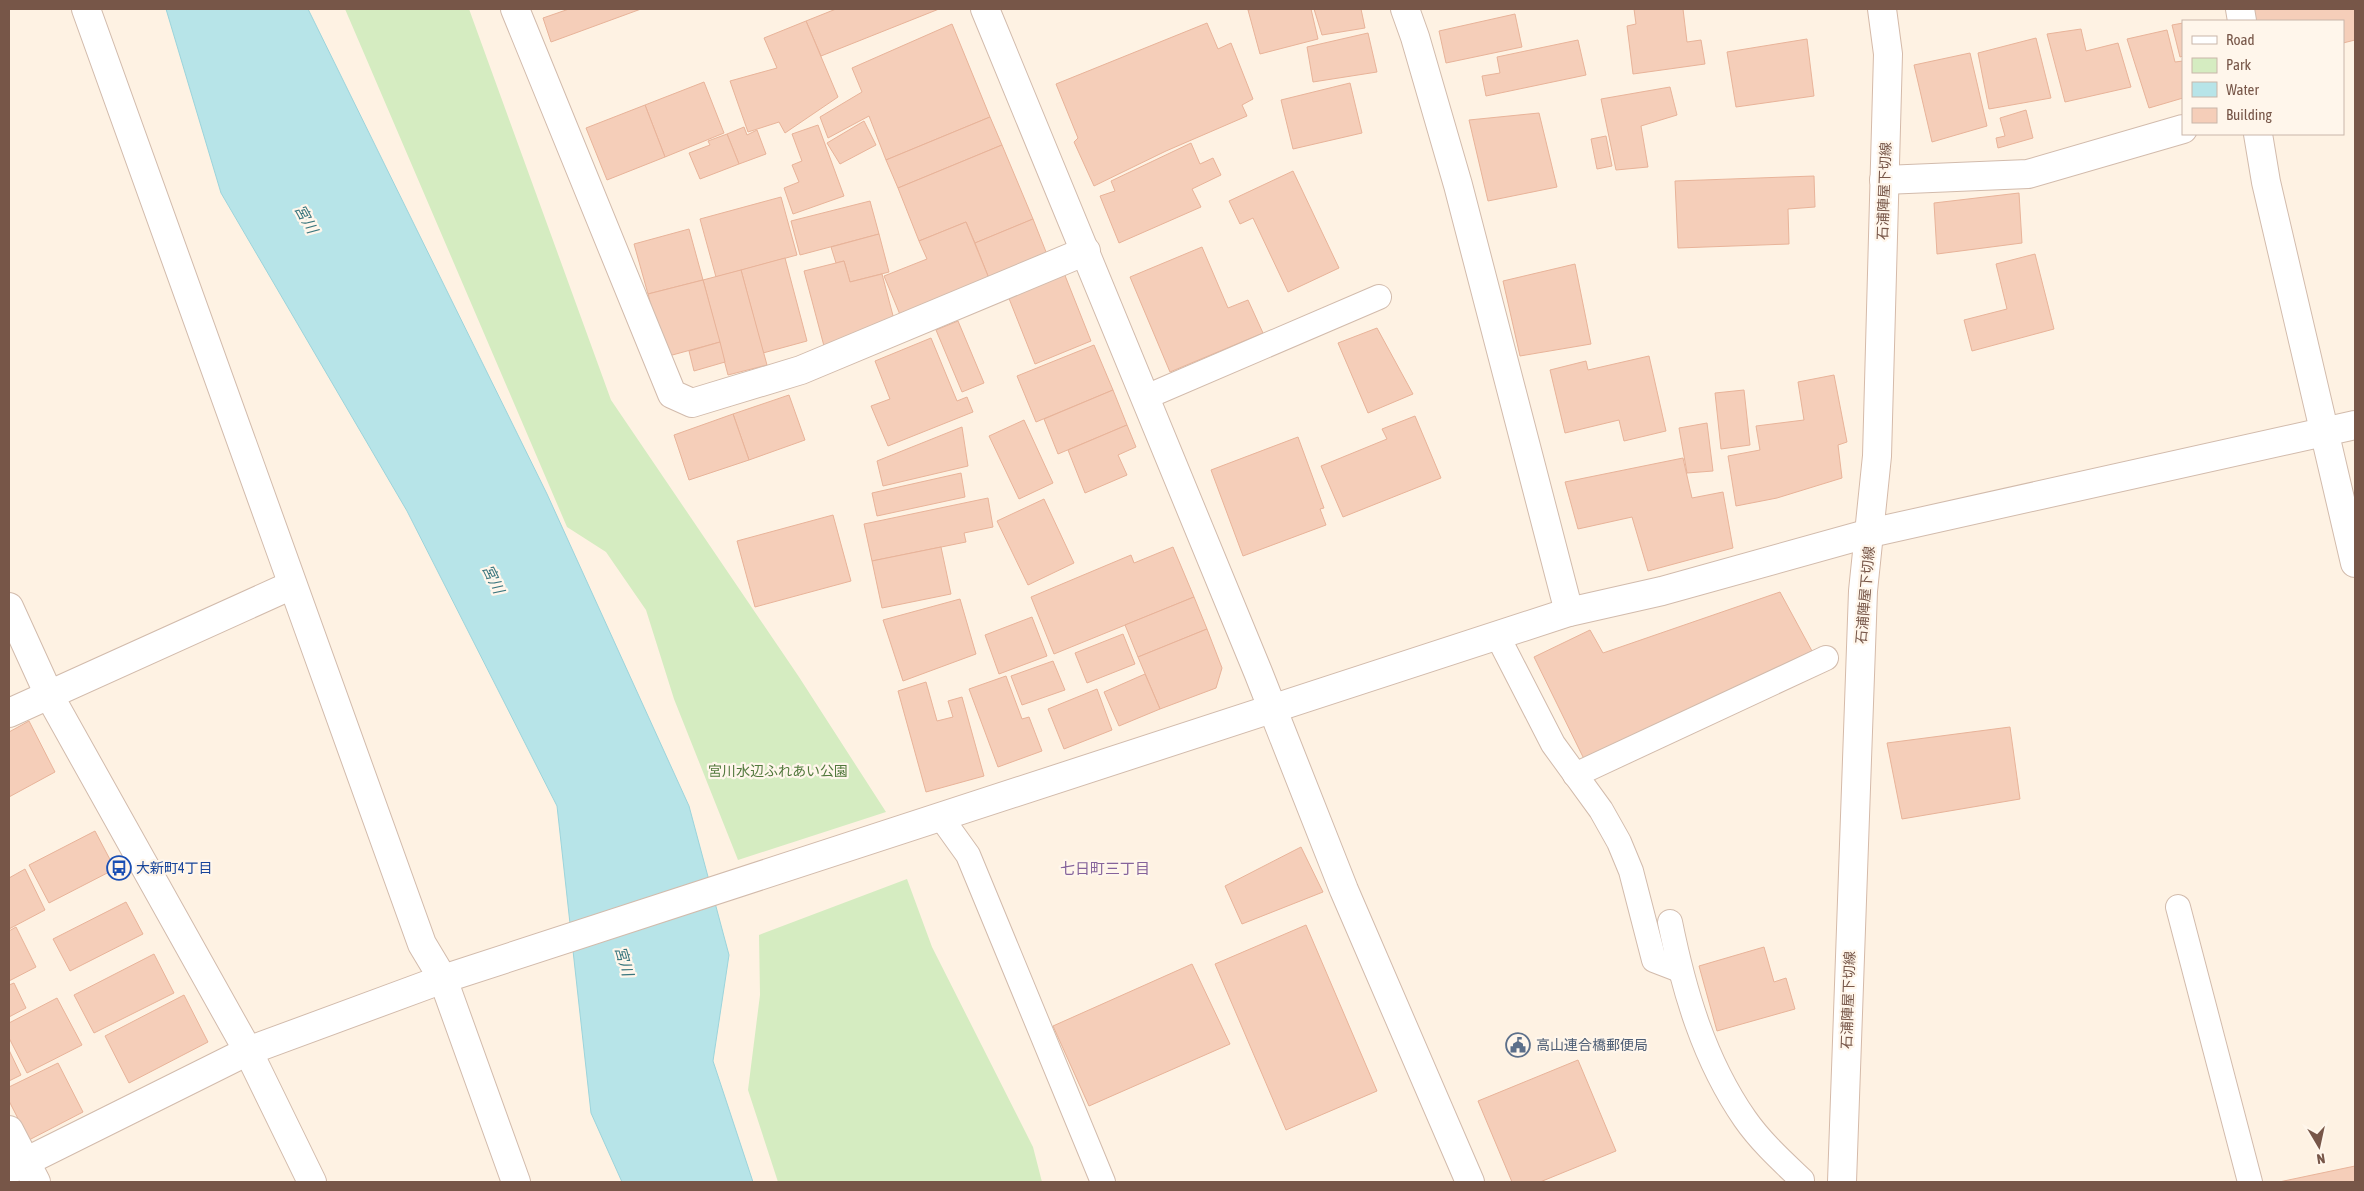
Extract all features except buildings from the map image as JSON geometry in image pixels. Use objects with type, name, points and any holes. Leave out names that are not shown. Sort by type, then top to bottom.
[{"type":"street","points":[[86,9],[422,944],[455,975],[516,1182]]},
{"type":"street","points":[[515,9],[672,394],[692,403],[801,370],[1086,250]]},
{"type":"street","points":[[985,9],[1146,397],[1344,890],[1470,1182]]},
{"type":"street","points":[[1404,9],[1415,37],[1458,186],[1570,612]]},
{"type":"street","name":"石浦陣屋下切線","points":[[1842,1182],[1863,592],[1877,456],[1888,54],[1882,9]]},
{"type":"street","points":[[1884,180],[2028,174],[2182,129]]},
{"type":"street","points":[[2258,135],[2266,182],[2326,432],[2355,563]]},
{"type":"street","points":[[9,1130],[23,1171],[248,1051],[455,975],[1272,707],[1570,612],[1662,591],[1870,534],[2355,425]]},
{"type":"street","points":[[9,713],[292,585]]},
{"type":"street","points":[[9,607],[49,695],[248,1051],[312,1182]]},
{"type":"lane","points":[[1146,397],[1379,297]]},
{"type":"lane","points":[[1497,635],[1553,744],[1601,810],[1619,842],[1631,870],[1654,960],[1680,970]]},
{"type":"lane","points":[[1574,775],[1826,658]]},
{"type":"lane","points":[[940,816],[968,855],[1103,1182]]},
{"type":"lane","points":[[2178,906],[2250,1182]]},
{"type":"lane","points":[[1670,922],[1680,970],[1701,1038],[1726,1089],[1745,1119],[1762,1140],[1802,1180]]},
{"type":"green space","name":"宮川水辺ふれあい公園","points":[[345,9],[469,9],[611,400],[799,677],[886,812],[738,860],[674,699],[646,610],[606,552],[567,527]]},
{"type":"green space","points":[[907,879],[932,947],[1033,1147],[1042,1182],[778,1182],[748,1090],[760,995],[759,935]]},
{"type":"water","name":"宮川","points":[[166,9],[308,9],[547,494],[689,806],[729,955],[713,1061],[753,1182],[622,1182],[591,1113],[557,806],[407,511],[221,193]]},
{"type":"place","name":"大新町4丁目","points":[[119,868]]},
{"type":"place","name":"高山連合橋郵便局","points":[[1518,1045]]},
{"type":"district","name":"七日町三丁目","points":[[1105,869]]}]
